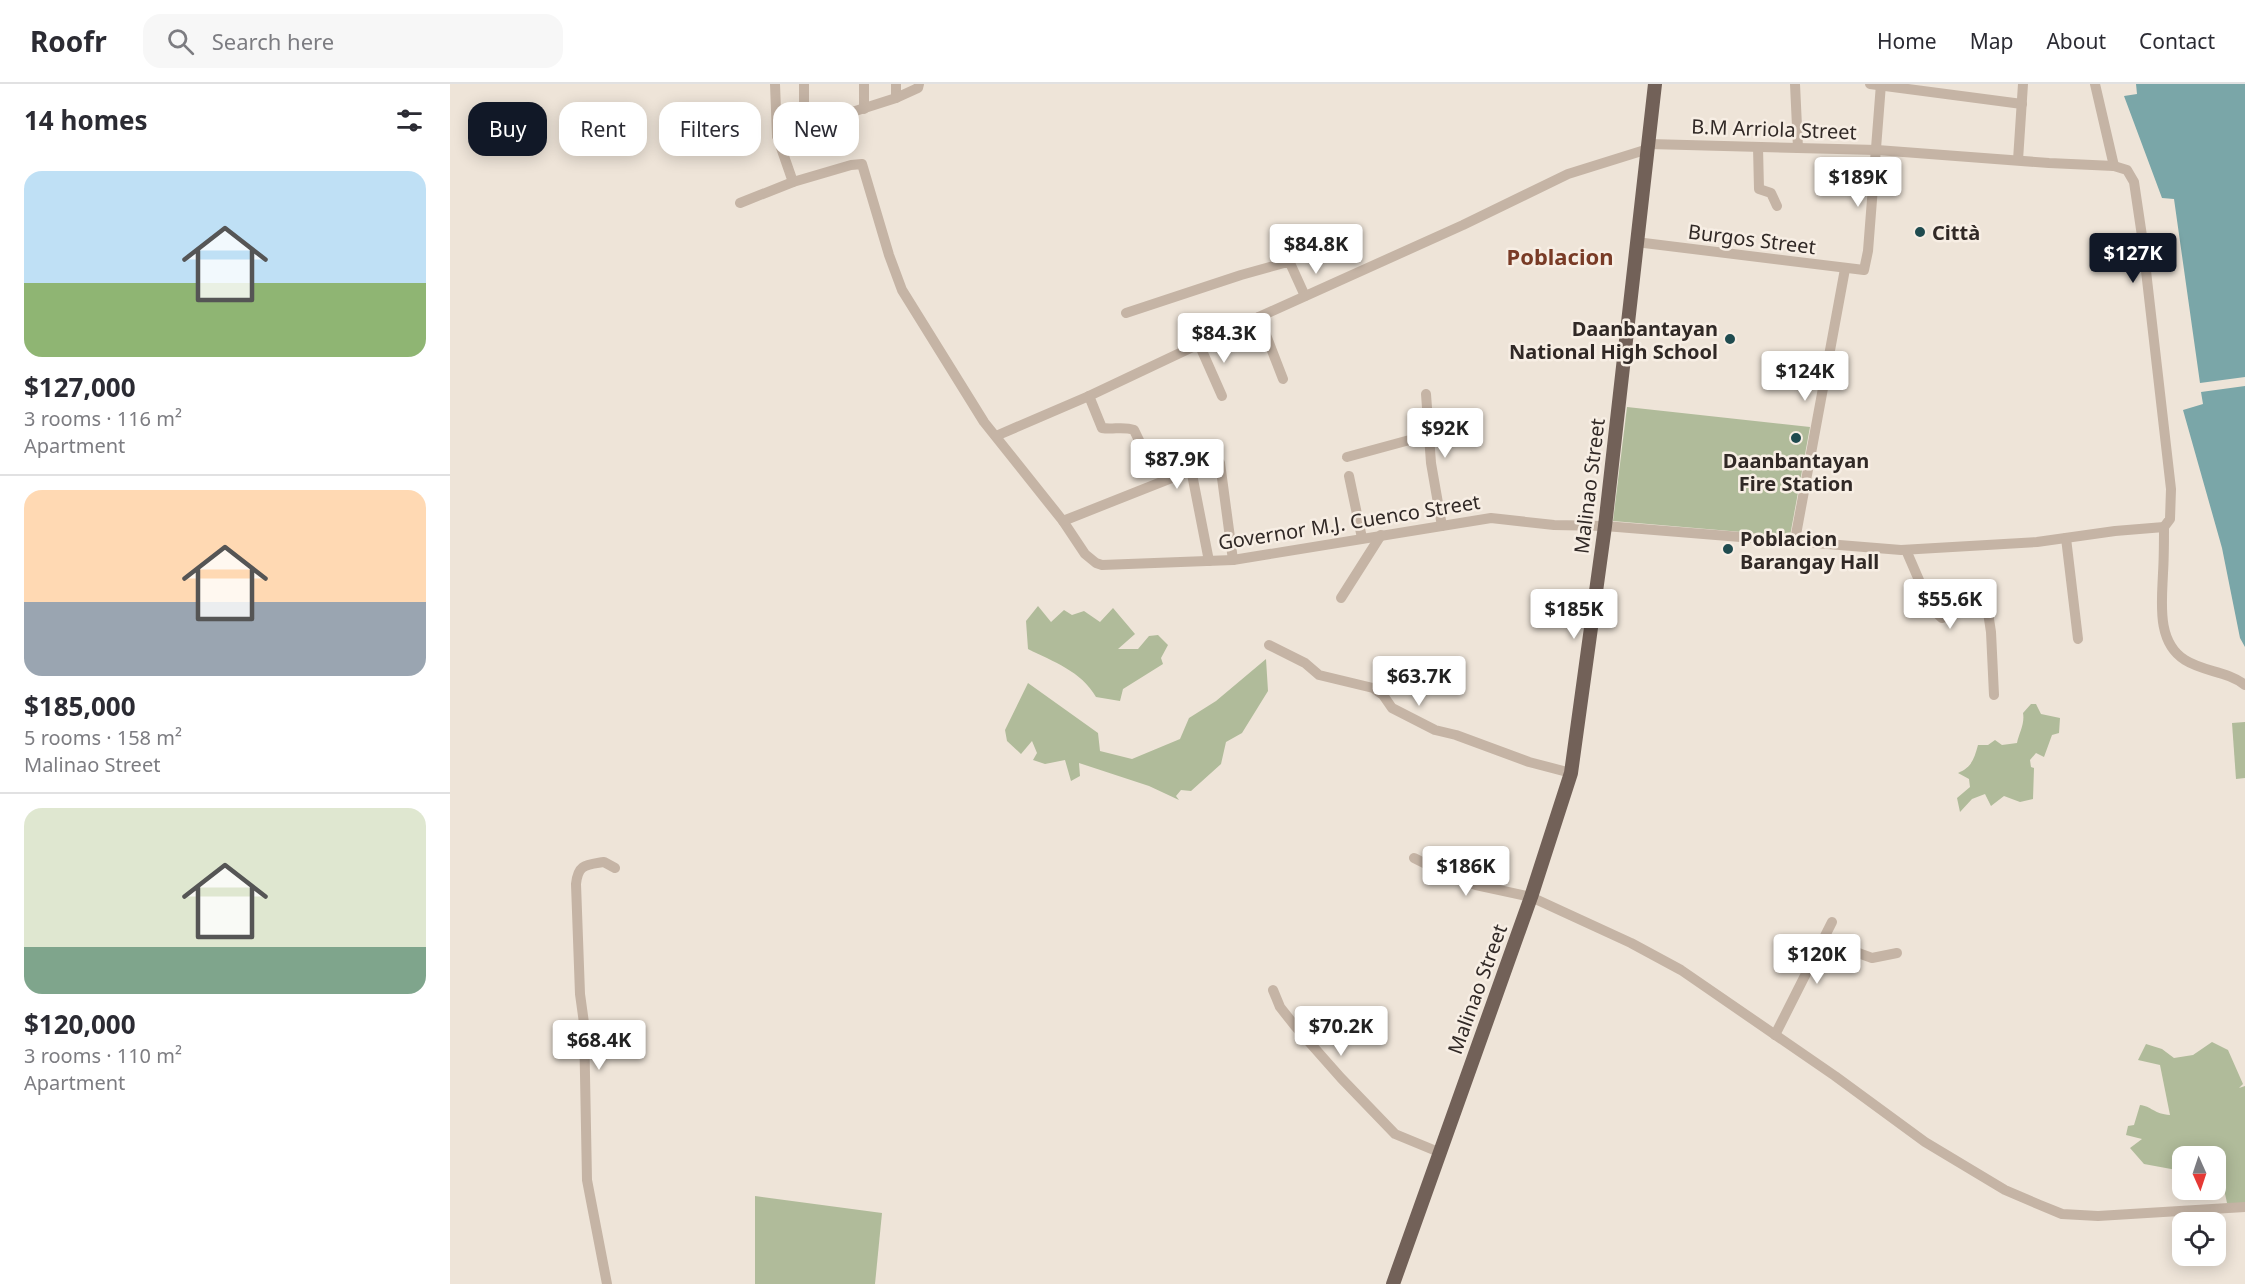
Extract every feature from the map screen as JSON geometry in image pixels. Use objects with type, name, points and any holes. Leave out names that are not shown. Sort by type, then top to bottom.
[{"type":"main road","name":"Malinao Street","points":[[1394,1284],[1531,897],[1571,773],[1605,526],[1636,242],[1649,146],[1654,84]]},
{"type":"street","points":[[775,84],[776,102]]},
{"type":"street","points":[[804,84],[804,102]]},
{"type":"street","points":[[864,84],[864,109]]},
{"type":"street","points":[[896,84],[896,98]]},
{"type":"street","points":[[859,111],[896,98],[918,88],[919,84]]},
{"type":"street","points":[[1795,84],[1798,148]]},
{"type":"street","points":[[1877,150],[1878,84],[2022,104]]},
{"type":"street","points":[[2018,160],[2024,84]]},
{"type":"street","points":[[2095,84],[2114,166],[2127,171],[2134,182],[2142,236],[2171,489],[2170,519],[2164,526],[2161,615],[2169,640],[2186,660],[2231,676],[2245,685]]},
{"type":"street","name":"B.M Arriola Street","points":[[996,436],[1089,396],[1463,225],[1568,174],[1649,146],[1877,150],[2114,166]]},
{"type":"street","points":[[1758,147],[1759,189],[1771,193],[1777,206]]},
{"type":"street","name":"Burgos Street","points":[[1636,242],[1863,270],[1868,251],[1877,150]]},
{"type":"street","points":[[784,156],[793,182]]},
{"type":"street","points":[[740,203],[793,182],[851,165],[862,164],[889,255],[902,290],[984,422],[1063,521],[1217,460],[1220,463],[1233,560]]},
{"type":"street","points":[[1126,313],[1284,263],[1290,263],[1305,296]]},
{"type":"street","points":[[1795,540],[1845,268]]},
{"type":"street","points":[[1260,317],[1283,379]]},
{"type":"street","points":[[1199,344],[1222,396]]},
{"type":"street","points":[[1426,394],[1428,435],[1442,526]]},
{"type":"street","points":[[1089,396],[1102,428],[1112,430],[1126,427],[1134,430],[1148,459]]},
{"type":"street","points":[[1347,457],[1428,435]]},
{"type":"street","points":[[1191,469],[1209,561]]},
{"type":"street","points":[[1349,476],[1362,538]]},
{"type":"street","name":"Governor M.J. Cuenco Street","points":[[1063,521],[1084,554],[1096,563],[1110,566],[1233,560],[1491,518],[1554,525],[1605,526],[1906,550],[1958,548],[2066,538],[2164,526]]},
{"type":"street","points":[[1341,598],[1381,535]]},
{"type":"street","points":[[2066,538],[2078,639]]},
{"type":"street","points":[[1906,550],[1931,608],[1936,614],[1942,618],[1982,603],[1987,606],[1991,632],[1994,695]]},
{"type":"street","points":[[1269,645],[1305,663],[1319,675],[1373,688],[1383,695],[1392,708],[1435,730],[1456,735],[1530,762],[1571,773]]},
{"type":"street","points":[[1414,858],[1450,876],[1476,885],[1531,897],[1631,943],[1681,970],[1925,1142],[2005,1190],[2040,1205],[2062,1214],[2098,1216],[2245,1207]]},
{"type":"street","points":[[607,1284],[587,1180],[584,1023],[580,994],[576,884],[577,873],[584,866],[604,862],[615,868]]},
{"type":"street","points":[[1775,1035],[1832,922]]},
{"type":"street","points":[[1823,940],[1872,958],[1897,953]]},
{"type":"street","points":[[1273,990],[1280,1007],[1294,1026],[1395,1134],[1441,1153]]},
{"type":"green space","points":[[1627,407],[1810,427],[1790,536],[1613,521]]},
{"type":"green space","points":[[1038,606],[1051,622],[1064,610],[1072,615],[1084,611],[1100,622],[1113,608],[1135,634],[1118,649],[1138,649],[1149,636],[1158,635],[1168,645],[1161,658],[1163,664],[1123,689],[1120,701],[1096,697],[1083,680],[1075,674],[1028,649],[1026,621]]},
{"type":"green space","points":[[1266,659],[1268,691],[1242,733],[1226,742],[1221,764],[1191,791],[1181,790],[1176,796],[1179,800],[1149,786],[1079,763],[1080,776],[1071,781],[1065,760],[1045,764],[1033,760],[1037,753],[1032,741],[1021,754],[1007,741],[1005,730],[1028,683],[1098,733],[1100,751],[1132,759],[1180,739],[1189,718],[1216,701]]},
{"type":"green space","points":[[2031,704],[2036,704],[2041,714],[2060,718],[2059,733],[2052,735],[2044,757],[2036,753],[2030,760],[2031,767],[2034,768],[2033,799],[2020,802],[2004,796],[1991,806],[1985,794],[1972,799],[1960,812],[1957,798],[1970,787],[1969,779],[1958,773],[1972,762],[1978,745],[1988,745],[1995,740],[2002,745],[2017,743],[2023,725],[2023,713]]},
{"type":"green space","points":[[2245,722],[2245,778],[2236,779],[2232,723]]},
{"type":"green space","points":[[2212,1042],[2228,1050],[2243,1084],[2239,1088],[2245,1086],[2245,1203],[2227,1203],[2226,1146],[2172,1146],[2172,1169],[2144,1164],[2130,1148],[2142,1139],[2126,1135],[2128,1126],[2134,1125],[2140,1105],[2170,1115],[2160,1065],[2138,1060],[2146,1044],[2162,1049],[2174,1058],[2193,1055]]},
{"type":"green space","points":[[755,1196],[882,1213],[875,1284],[755,1284]]},
{"type":"water","points":[[2136,84],[2245,84],[2245,377],[2200,383],[2174,199],[2162,198],[2124,96],[2137,94]]},
{"type":"water","points":[[2245,386],[2245,647],[2240,638],[2222,548],[2183,410],[2203,404],[2201,392]]},
{"type":"place","name":"Città","points":[[1920,232]]},
{"type":"place","name":"Daanbantayan National High School","points":[[1730,339]]},
{"type":"place","name":"Daanbantayan Fire Station","points":[[1796,438]]},
{"type":"place","name":"Poblacion Barangay Hall","points":[[1728,549]]},
{"type":"district","name":"Poblacion","points":[[1560,256]]}]
